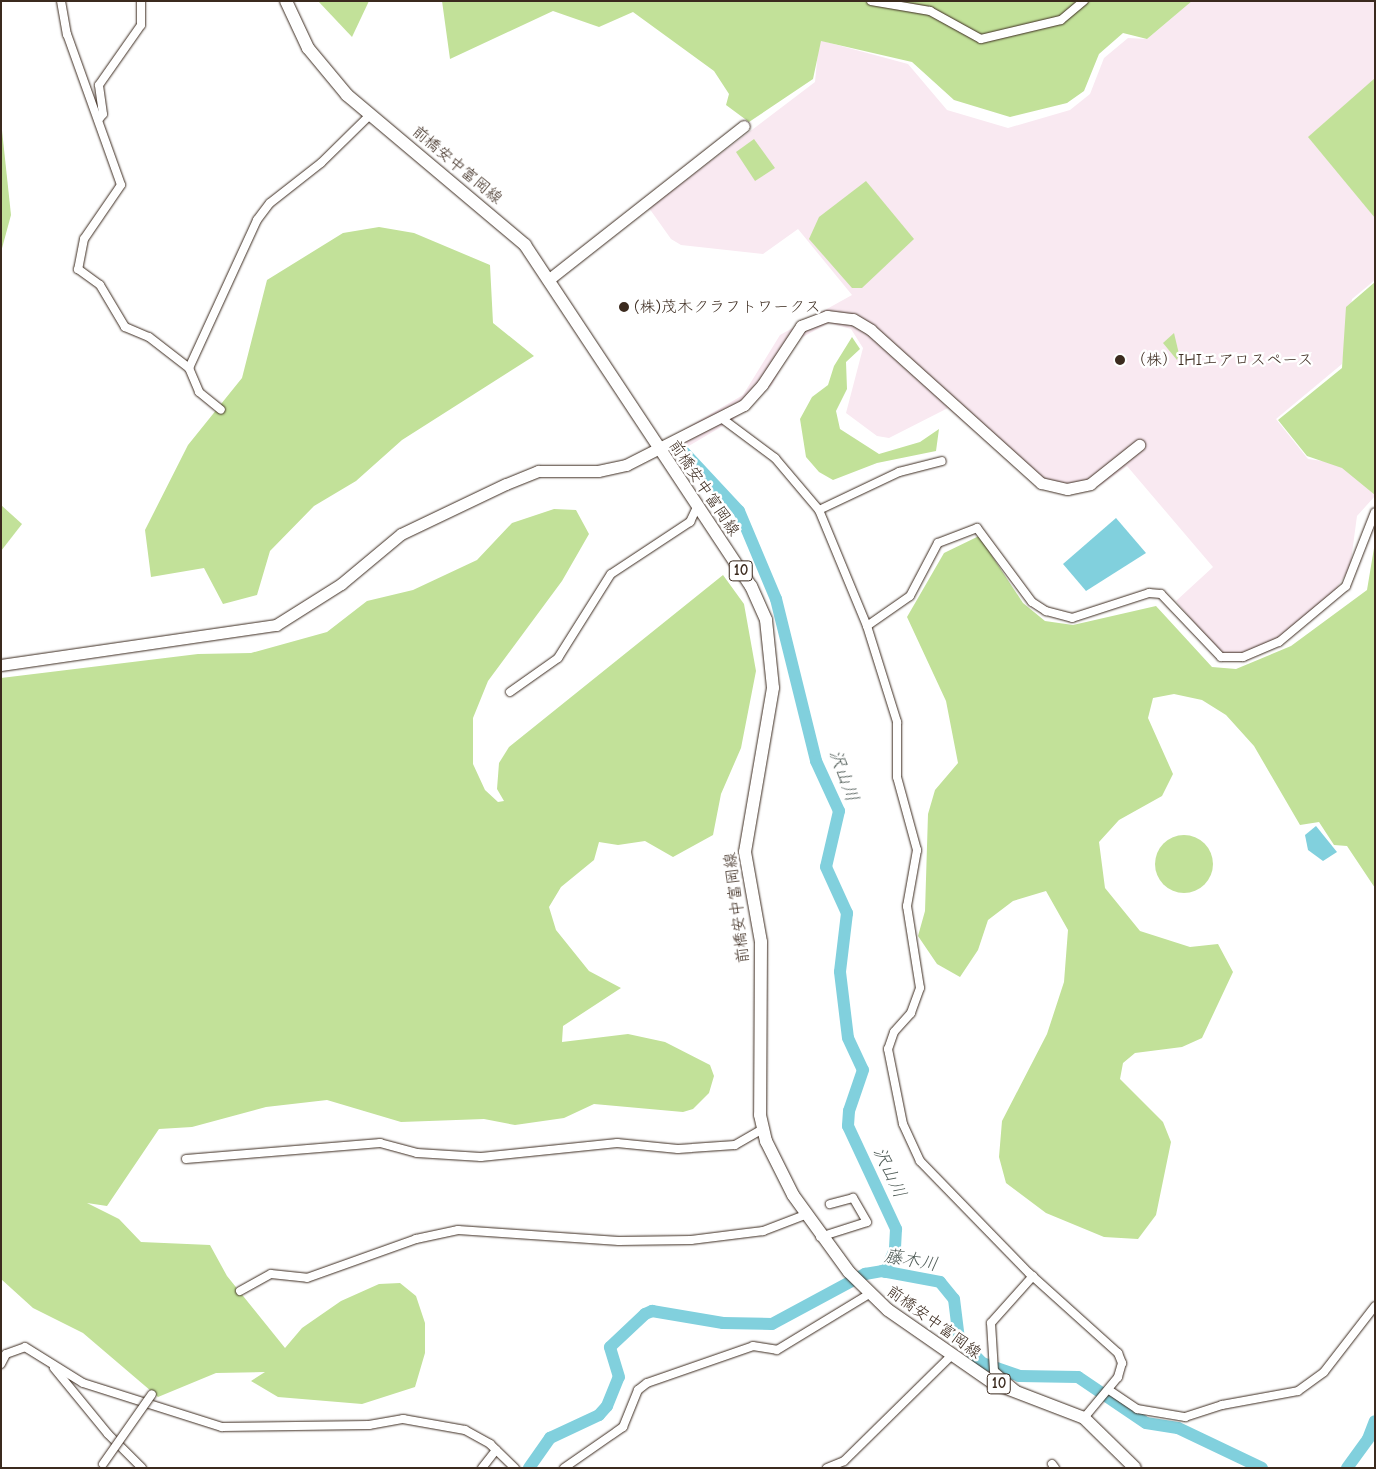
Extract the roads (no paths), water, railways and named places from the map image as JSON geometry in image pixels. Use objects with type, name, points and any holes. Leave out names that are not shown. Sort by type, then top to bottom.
[{"type":"main road","name":"前橋安中富岡線","points":[[286,1],[308,48],[370,115],[515,235],[548,280],[658,449],[751,586],[768,632],[773,688],[745,852],[760,942],[764,1130],[777,1167],[820,1237],[868,1292],[951,1356],[993,1383],[1018,1391],[1084,1418],[1134,1468]]},
{"type":"street","points":[[61,1],[67,34],[99,119],[121,185],[84,239],[78,269],[100,285],[125,327],[149,337],[189,368],[199,392],[221,410]]},
{"type":"street","points":[[99,119],[104,114],[99,86],[141,25],[142,1]]},
{"type":"street","points":[[871,1],[930,11],[981,39],[1061,20],[1084,1]]},
{"type":"street","points":[[189,368],[257,220],[270,203],[321,163],[370,115]]},
{"type":"street","points":[[548,280],[744,126]]},
{"type":"street","points":[[1,665],[276,625],[341,584],[401,534],[506,484],[554,468],[611,469],[658,449],[744,404],[762,385],[801,326],[827,316],[844,316],[871,330],[1041,483],[1066,489],[1090,484],[1139,446]]},
{"type":"street","points":[[720,417],[775,458],[819,510],[867,626],[897,722],[897,777],[917,850],[907,906],[920,988],[911,1013],[889,1042],[897,1101],[920,1161],[1033,1276],[1118,1353],[1121,1369],[1108,1392],[1084,1418]]},
{"type":"street","points":[[819,510],[899,472],[942,461]]},
{"type":"street","points":[[510,692],[558,658],[611,574],[690,522],[698,507]]},
{"type":"street","points":[[867,626],[910,596],[938,544],[977,528],[1032,602],[1046,611],[1072,618],[1149,592],[1161,594],[1221,657],[1243,657],[1279,642],[1346,586],[1375,512]]},
{"type":"street","points":[[186,1159],[380,1143],[417,1153],[481,1157],[617,1144],[678,1149],[735,1145],[764,1130]]},
{"type":"street","points":[[820,1237],[867,1222],[853,1198],[830,1204]]},
{"type":"street","points":[[240,1291],[271,1274],[307,1278],[416,1239],[458,1230],[619,1241],[691,1240],[764,1231],[805,1215]]},
{"type":"street","points":[[1018,1391],[994,1371],[991,1323],[1033,1276]]},
{"type":"street","points":[[564,1468],[623,1427],[638,1390],[647,1383],[753,1346],[776,1350],[868,1292]]},
{"type":"street","points":[[1108,1392],[1136,1409],[1185,1417],[1222,1405],[1298,1391],[1324,1372],[1375,1306]]},
{"type":"street","points":[[1,1364],[16,1348],[26,1347],[47,1358],[83,1383],[215,1426],[369,1425],[403,1419],[472,1433],[496,1450],[516,1468]]},
{"type":"street","points":[[827,1468],[844,1461],[951,1356]]},
{"type":"street","points":[[47,1358],[108,1434],[142,1468]]},
{"type":"street","points":[[102,1464],[152,1394]]},
{"type":"street","points":[[482,1468],[496,1450]]},
{"type":"water","points":[[1116,518],[1146,553],[1086,591],[1063,564]]},
{"type":"water","points":[[1316,826],[1337,852],[1323,861],[1308,850],[1305,835]]},
{"type":"waterway","name":"沢山川","points":[[683,451],[739,511],[776,599],[816,761],[839,811],[826,867],[847,913],[840,972],[848,1038],[863,1070],[849,1111],[848,1126],[896,1229],[895,1249],[885,1272]]},
{"type":"waterway","name":"藤木川","points":[[529,1468],[550,1438],[599,1415],[607,1406],[619,1377],[610,1347],[645,1314],[652,1311],[723,1323],[772,1324],[865,1274],[882,1271],[940,1282],[954,1299],[959,1339],[982,1363],[1019,1376],[1078,1377],[1146,1423],[1178,1428],[1262,1468]]},
{"type":"waterway","points":[[1347,1468],[1368,1439],[1375,1421]]},
{"type":"place","name":"(株)茂木クラフトワークス","points":[[624,307]]},
{"type":"place","name":"（株）IHIエアロスペース","points":[[1120,360]]}]
